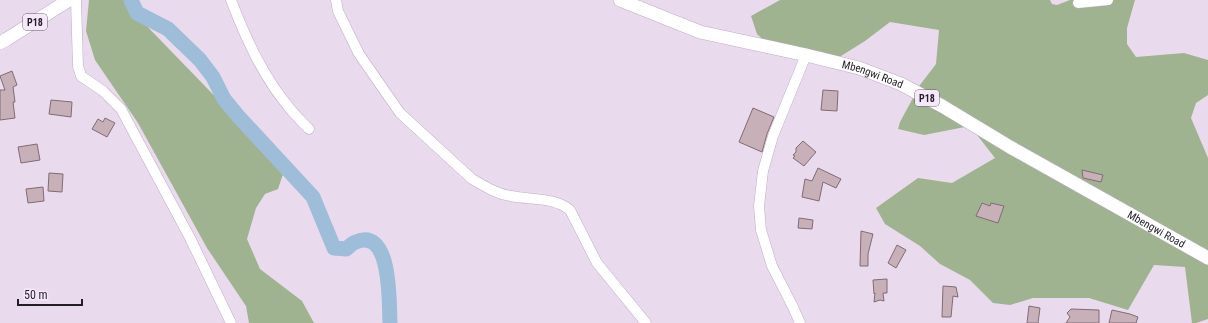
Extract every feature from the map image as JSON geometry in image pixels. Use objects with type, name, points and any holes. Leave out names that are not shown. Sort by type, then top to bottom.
[{"type":"main road","name":"P18","points":[[0,43],[69,0]]},
{"type":"main road","name":"Mbengwi Road","points":[[620,0],[700,32],[859,68],[901,84],[1208,258]]},
{"type":"street","points":[[76,0],[79,72],[81,76],[103,91],[121,109],[190,238],[231,323]]},
{"type":"street","points":[[231,0],[250,46],[273,86],[292,111],[309,129]]},
{"type":"street","points":[[336,0],[338,11],[359,54],[400,113],[472,179],[484,186],[498,193],[555,202],[566,206],[570,210],[597,263],[646,323]]},
{"type":"street","points":[[1078,3],[1108,0]]},
{"type":"street","points":[[800,323],[772,266],[761,230],[759,206],[763,171],[773,136],[806,55]]},
{"type":"green space","points":[[89,0],[126,0],[132,4],[139,18],[265,148],[283,174],[278,189],[265,194],[256,208],[247,239],[260,269],[302,301],[314,323],[249,323],[246,306],[207,248],[138,123],[95,60],[86,31]]},
{"type":"green space","points":[[780,0],[1050,0],[1052,4],[1057,5],[1070,0],[1135,0],[1127,28],[1127,44],[1136,57],[1184,53],[1208,60],[1208,95],[1196,103],[1191,118],[1208,158],[1208,319],[1192,323],[1185,267],[1154,265],[1128,310],[1089,298],[1033,298],[1010,305],[993,303],[970,280],[940,264],[920,246],[885,224],[876,208],[918,178],[952,183],[995,158],[970,126],[924,135],[898,129],[900,122],[920,85],[936,64],[939,30],[890,22],[865,41],[841,56],[803,62],[775,51],[757,34],[751,16]]},
{"type":"building","points":[[12,71],[17,85],[13,87],[15,118],[0,120],[0,90],[5,90],[0,76]]},
{"type":"building","points":[[823,90],[838,91],[837,111],[821,110]]},
{"type":"building","points":[[51,100],[72,102],[71,117],[49,114]]},
{"type":"building","points":[[753,108],[774,117],[762,152],[739,142]]},
{"type":"building","points":[[105,118],[115,123],[107,137],[92,129],[98,119],[103,122]]},
{"type":"building","points":[[803,141],[816,152],[804,166],[793,158],[795,156],[793,155],[796,152],[796,148]]},
{"type":"building","points":[[37,144],[40,160],[21,163],[18,147]]},
{"type":"building","points":[[818,168],[841,179],[836,188],[823,182],[819,201],[802,197],[805,179],[812,181]]},
{"type":"building","points":[[1082,170],[1103,175],[1101,182],[1083,178]]},
{"type":"building","points":[[49,173],[63,174],[62,192],[48,191]]},
{"type":"building","points":[[43,187],[44,201],[28,203],[26,189]]},
{"type":"building","points":[[982,203],[990,206],[991,203],[1004,206],[998,223],[976,216]]},
{"type":"building","points":[[799,218],[813,220],[812,229],[798,228]]},
{"type":"building","points":[[861,231],[873,234],[868,254],[868,266],[860,266]]},
{"type":"building","points":[[897,245],[906,250],[896,268],[888,263]]},
{"type":"building","points":[[887,279],[887,293],[883,293],[884,301],[880,300],[874,302],[875,293],[874,294],[873,280]]},
{"type":"building","points":[[943,286],[956,287],[958,297],[953,296],[951,317],[942,317]]},
{"type":"building","points":[[1029,306],[1040,308],[1038,323],[1027,323]]},
{"type":"building","points":[[1071,309],[1099,310],[1099,323],[1066,323],[1070,317],[1067,313]]},
{"type":"building","points":[[1112,310],[1138,317],[1136,323],[1109,323]]},
{"type":"waterway","points":[[131,0],[137,13],[168,29],[200,60],[213,77],[224,99],[238,116],[313,197],[334,248],[346,249],[352,244],[368,240],[376,245],[382,256],[386,269],[390,323]]}]
